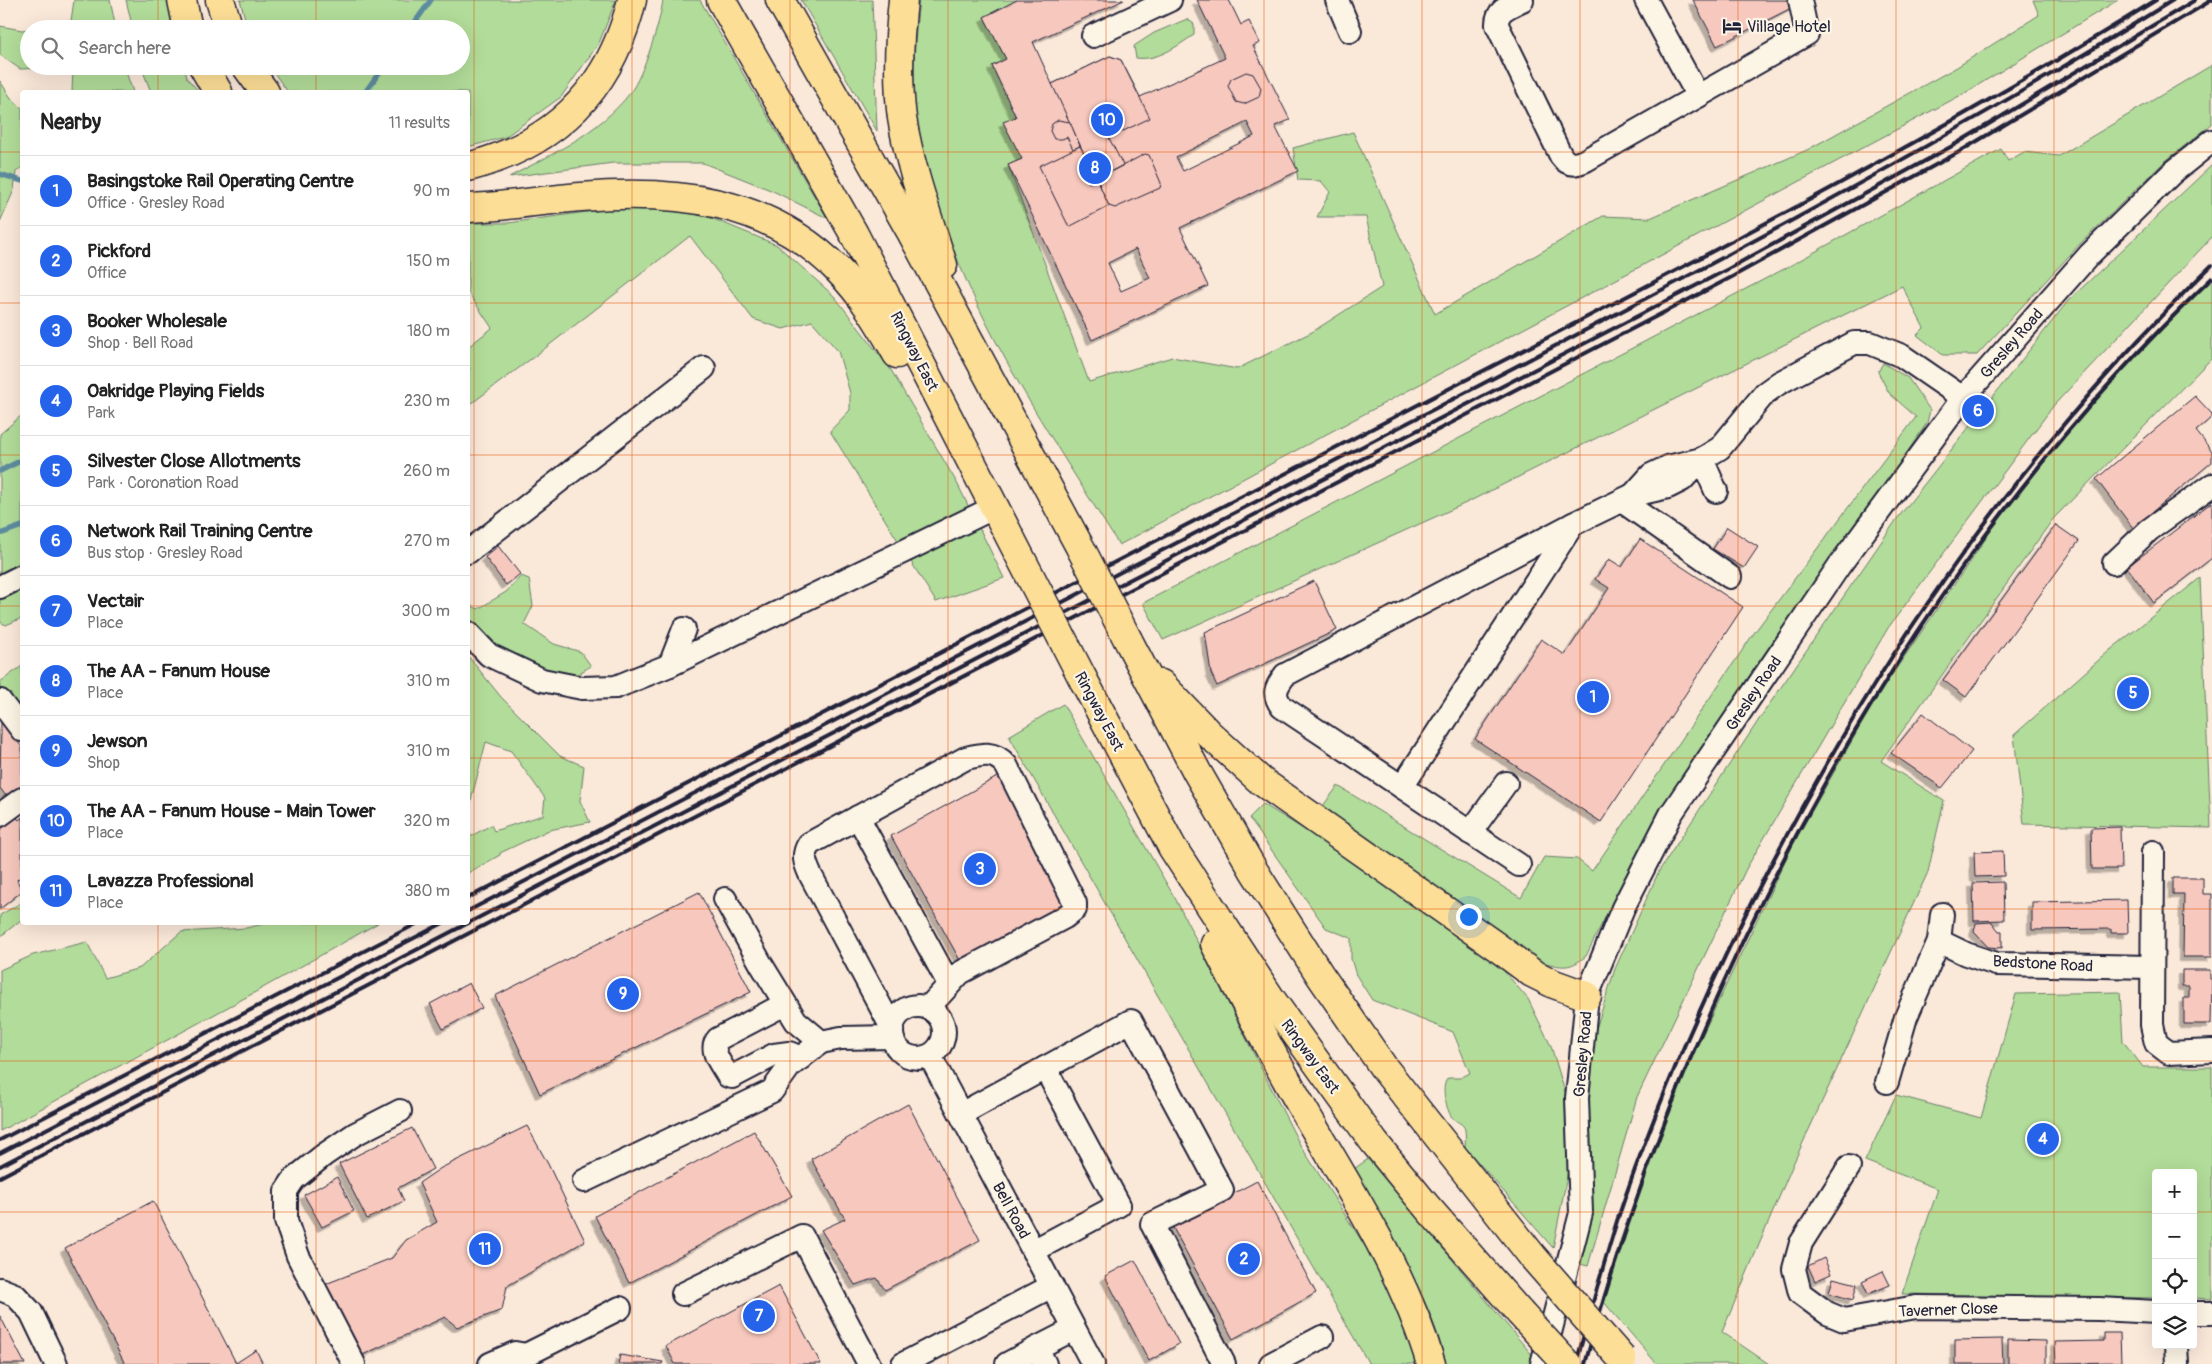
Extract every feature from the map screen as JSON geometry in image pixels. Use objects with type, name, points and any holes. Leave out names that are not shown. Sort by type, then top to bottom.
[{"type":"highway","points":[[182,0],[186,20]]},
{"type":"highway","points":[[220,0],[226,20]]},
{"type":"highway","points":[[470,166],[496,159],[521,148],[563,121],[579,106],[605,71],[614,54],[632,0]]},
{"type":"highway","name":"Ringway East","points":[[721,0],[845,218],[1172,847],[1271,999],[1369,1135],[1427,1207],[1567,1364]]},
{"type":"highway","points":[[780,0],[910,230],[1081,549],[1197,772],[1254,871],[1320,975],[1384,1068],[1533,1257],[1624,1361]]},
{"type":"highway","points":[[904,0],[900,53],[902,118],[909,152],[923,201],[965,334]]},
{"type":"highway","points":[[208,75],[217,90]]},
{"type":"highway","points":[[253,75],[264,90]]},
{"type":"highway","points":[[470,208],[621,194],[667,195],[717,202],[765,219],[804,241],[821,254],[850,282],[880,324],[903,364],[960,440]]},
{"type":"highway","points":[[1133,648],[1209,734],[1261,781],[1490,941],[1532,973],[1554,984],[1587,996]]},
{"type":"highway","points":[[1172,847],[1216,945],[1254,1019],[1390,1260],[1418,1325],[1431,1364]]},
{"type":"street","points":[[1093,36],[1170,0]]},
{"type":"street","points":[[1323,0],[1328,0]]},
{"type":"street","points":[[1337,0],[1350,31]]},
{"type":"street","points":[[1522,0],[1500,12],[1497,25],[1561,156],[1569,163],[1576,164],[1806,34],[1800,0]]},
{"type":"street","points":[[1646,0],[1698,96]]},
{"type":"street","name":"Gresley Road","points":[[1542,1364],[1581,1213],[1578,1098],[1587,996],[1623,908],[1671,814],[1839,566],[1963,398],[2090,254],[2172,173],[2212,141]]},
{"type":"street","points":[[1519,865],[1282,707],[1276,700],[1275,688],[1284,675],[1573,524],[1627,498],[1668,487],[1682,480],[1717,456],[1765,393],[1779,383],[1854,343],[1870,343],[1902,356],[1963,398]]},
{"type":"street","points":[[470,550],[704,368]]},
{"type":"street","points":[[1716,491],[1717,456]]},
{"type":"street","points":[[2114,562],[2149,530],[2212,485]]},
{"type":"street","points":[[1627,498],[1730,577]]},
{"type":"street","points":[[470,635],[489,655],[542,680],[582,688],[616,687],[670,665],[994,507]]},
{"type":"street","points":[[1402,787],[1573,524]]},
{"type":"street","points":[[0,587],[20,577]]},
{"type":"street","points":[[670,665],[684,629]]},
{"type":"street","points":[[0,701],[20,727]]},
{"type":"street","points":[[892,1032],[895,1019],[902,1011],[914,1006],[928,1008],[936,1013],[943,1024],[945,1033],[942,1043],[930,1056],[910,1058],[898,1050],[892,1032],[810,874],[804,860],[805,850],[809,844],[966,758],[982,754],[992,754],[1000,758],[1006,765],[1075,903],[1075,909],[960,973],[928,1008]]},
{"type":"street","points":[[1470,833],[1506,783]]},
{"type":"street","points":[[0,815],[20,800]]},
{"type":"street","points":[[858,818],[949,984]]},
{"type":"street","points":[[2153,852],[2152,1026],[2156,1043],[2169,1052],[2212,1051]]},
{"type":"street","points":[[725,898],[761,964],[796,1022],[821,1042]]},
{"type":"street","points":[[1887,1082],[1906,1017],[1939,941],[1942,914]]},
{"type":"street","name":"Bedstone Road","points":[[1939,941],[1966,954],[1996,964],[2152,967]]},
{"type":"street","points":[[785,1004],[718,1039],[713,1049],[728,1076],[732,1077],[774,1055],[789,1053],[801,1058]]},
{"type":"street","points":[[961,1114],[1131,1021],[1222,1190],[1152,1224],[1224,1364]]},
{"type":"street","points":[[584,1181],[772,1091],[790,1066],[821,1042],[892,1032]]},
{"type":"street","name":"Bell Road","points":[[930,1056],[1093,1364]]},
{"type":"street","points":[[1033,1251],[1119,1205],[1045,1068]]},
{"type":"street","points":[[354,1364],[298,1256],[286,1221],[286,1191],[294,1179],[324,1155],[355,1134],[400,1111]]},
{"type":"street","name":"Taverner Close","points":[[1848,1167],[1801,1243],[1794,1269],[1800,1293],[1826,1313],[1844,1320],[1916,1307],[2099,1308],[2152,1312]]},
{"type":"street","points":[[683,1294],[802,1236],[869,1364]]},
{"type":"street","points":[[902,1364],[1052,1286]]},
{"type":"street","points":[[0,1289],[15,1295],[31,1312],[56,1364]]},
{"type":"street","points":[[490,1364],[515,1353],[526,1360],[620,1308]]},
{"type":"street","points":[[2197,1313],[2212,1313]]},
{"type":"street","points":[[1007,1364],[1041,1356],[1074,1329]]},
{"type":"street","points":[[1272,1364],[1322,1337]]},
{"type":"street","points":[[2176,1349],[2177,1364]]},
{"type":"green space","points":[[74,0],[110,0],[114,20],[71,20]]},
{"type":"green space","points":[[126,0],[168,0],[173,20],[131,20]]},
{"type":"green space","points":[[240,0],[616,0],[599,43],[561,97],[505,137],[470,146],[470,90],[287,90],[276,75],[470,75],[470,20],[246,20]]},
{"type":"green space","points":[[663,0],[700,0],[827,218],[773,191],[703,163],[613,163],[509,177],[590,131],[618,107],[630,93],[641,74],[655,35]]},
{"type":"green space","points":[[801,0],[872,0],[877,131]]},
{"type":"green space","points":[[919,0],[1017,0],[984,17],[1006,59],[992,66],[1016,117],[1022,159],[1008,165],[1089,382],[1172,357],[1237,369],[1312,332],[1382,287],[1366,217],[1317,217],[1330,192],[1321,181],[1298,180],[1293,148],[1353,132],[1435,314],[1603,216],[1650,218],[1807,150],[1957,67],[2039,15],[2033,0],[2118,0],[1965,93],[1119,545],[1033,408],[1006,361],[981,313],[959,264],[940,213],[918,129],[914,96],[915,41]]},
{"type":"green space","points":[[1187,19],[1194,24],[1194,35],[1160,55],[1136,58],[1134,46],[1154,33]]},
{"type":"green space","points":[[0,26],[20,30],[20,69],[0,55]]},
{"type":"green space","points":[[2212,65],[2212,124],[2163,163],[2080,244],[1977,355],[1943,355],[1917,335],[1924,328],[1902,286],[1466,503],[1163,640],[1143,603],[1784,269],[2001,149],[2008,161],[2024,152],[2059,156]]},
{"type":"green space","points":[[73,75],[127,75],[132,90],[72,90]]},
{"type":"green space","points":[[144,75],[186,75],[197,90],[150,90]]},
{"type":"green space","points":[[0,81],[11,98],[20,106],[20,169],[16,172],[14,190],[0,222]]},
{"type":"green space","points":[[2212,165],[2212,237],[2054,405],[1888,628],[1746,869],[1637,1097],[1588,1266],[1572,1262],[1593,1038],[1615,969],[1659,871],[1766,709],[1897,519],[2068,301]]},
{"type":"green space","points":[[630,206],[704,215],[777,245],[835,297],[891,370],[957,483],[1004,578],[936,602],[830,431],[850,410],[850,393],[838,351],[812,321],[783,329],[753,319],[690,236],[470,405],[470,345],[492,328],[470,295],[470,223],[508,223]]},
{"type":"green space","points":[[2212,278],[2212,358],[2053,519],[1881,761],[1944,801],[1928,872],[1794,1162],[1722,1332],[1769,1364],[1657,1364],[1602,1300],[1621,1238],[1671,1101],[1793,844],[1878,695],[1993,528],[2057,446],[2124,368]]},
{"type":"green space","points":[[1883,363],[1908,378],[1930,410],[1927,423],[1681,783],[1633,861],[1586,956],[1575,964],[1565,966],[1542,962],[1322,807],[1338,786],[1521,898],[1544,857],[1577,859],[1592,871],[1754,633],[1916,417],[1889,393],[1878,372]]},
{"type":"green space","points":[[20,417],[20,565],[0,575],[0,434]]},
{"type":"green space","points":[[521,576],[529,579],[533,606],[524,624],[554,644],[581,652],[591,666],[568,680],[517,662],[470,622],[470,605],[478,609],[506,592]]},
{"type":"green space","points":[[2200,578],[2211,828],[2024,824],[2014,735],[2109,651]]},
{"type":"green space","points":[[20,587],[20,619],[6,625],[0,622],[0,598]]},
{"type":"green space","points":[[470,658],[501,697],[560,756],[584,766],[580,801],[590,822],[549,830],[500,853],[500,855],[470,872],[470,837],[491,825],[494,831],[543,815],[545,798],[511,751],[486,742],[470,804]]},
{"type":"green space","points":[[20,667],[20,713],[0,688],[0,682]]},
{"type":"green space","points":[[1063,704],[1176,900],[1299,1143],[1379,1268],[1418,1364],[1369,1364],[1009,736]]},
{"type":"green space","points":[[1263,804],[1387,881],[1491,956],[1528,999],[1551,1046],[1566,1095],[1570,1161],[1553,1248],[1465,1147],[1464,1128],[1451,1116],[1444,1091],[1448,1078],[1460,1078],[1470,1073],[1453,1032],[1372,1000],[1356,975],[1351,959],[1351,938],[1326,928],[1249,818]]},
{"type":"green space","points":[[20,904],[20,921],[0,937],[0,915]]},
{"type":"green space","points":[[259,925],[374,925],[0,1131],[0,970],[33,955],[87,942],[105,978],[140,968],[181,932],[246,928]]},
{"type":"green space","points":[[2120,992],[2123,1041],[2143,1067],[2212,1067],[2212,1299],[2197,1298],[2197,1169],[2152,1169],[2152,1298],[1902,1294],[1938,1189],[1865,1161],[1896,1095],[1981,1118],[2016,994]]},
{"type":"green space","points":[[1368,1159],[1533,1356],[1530,1364],[1446,1364],[1439,1338],[1418,1288],[1393,1240],[1351,1171]]},
{"type":"building","points":[[1017,0],[1124,0],[1033,42],[1052,84],[1110,56],[1121,60],[1140,97],[1225,58],[1197,0],[1229,0],[1241,25],[1249,21],[1260,43],[1253,46],[1290,120],[1275,126],[1298,171],[1180,228],[1208,286],[1092,340],[1008,165],[1022,159],[1003,122],[1016,117],[992,66],[1006,59],[984,17]],"holes":[[[1247,122],[1254,136],[1183,171],[1176,157]],[[1136,249],[1150,278],[1121,291],[1108,263]]]},
{"type":"building","name":"Village Hotel","points":[[1693,0],[1795,0],[1797,5],[1717,46]]},
{"type":"building","points":[[1110,56],[1121,60],[1150,118],[1109,138],[1123,165],[1089,183],[1078,162],[1086,158],[1052,84]]},
{"type":"building","points":[[1246,72],[1253,74],[1261,88],[1259,97],[1244,104],[1236,102],[1228,86],[1231,79]]},
{"type":"building","points":[[1058,120],[1070,122],[1080,146],[1073,149],[1067,137],[1054,139],[1050,131],[1052,124]]},
{"type":"building","points":[[1080,146],[1086,158],[1078,162],[1089,183],[1097,179],[1109,206],[1069,227],[1039,166]]},
{"type":"building","points":[[1145,154],[1149,155],[1161,183],[1160,188],[1115,208],[1109,206],[1097,179]]},
{"type":"building","points":[[2195,396],[2212,414],[2212,417],[2196,431],[2212,451],[2212,462],[2133,528],[2096,479]]},
{"type":"building","points":[[2212,502],[2212,558],[2154,603],[2127,567]]},
{"type":"building","points":[[2056,525],[2079,541],[1966,697],[1943,680]]},
{"type":"building","points":[[1727,527],[1758,547],[1744,568],[1713,549]]},
{"type":"building","points":[[1640,539],[1743,607],[1601,822],[1475,739],[1541,639],[1565,655],[1609,588],[1595,579],[1609,559],[1622,567]]},
{"type":"building","points":[[498,546],[520,574],[506,585],[485,557]]},
{"type":"building","points":[[1314,581],[1337,630],[1217,686],[1211,673],[1205,632]]},
{"type":"building","points":[[1923,713],[1972,751],[1942,788],[1891,753]]},
{"type":"building","points":[[1,722],[20,745],[20,791],[9,800],[0,788]]},
{"type":"building","points":[[999,776],[1069,903],[961,962],[891,836]]},
{"type":"building","points":[[16,817],[20,819],[20,877],[17,880],[20,893],[0,909],[0,830]]},
{"type":"building","points":[[2120,827],[2121,869],[2092,869],[2091,828]]},
{"type":"building","points":[[2003,851],[2004,876],[1975,877],[1974,852]]},
{"type":"building","points":[[2173,878],[2203,878],[2203,894],[2212,894],[2212,957],[2183,957],[2184,894],[2173,894]]},
{"type":"building","points":[[2003,882],[2004,920],[1974,921],[1973,883]]},
{"type":"building","points":[[699,892],[751,992],[540,1094],[495,996]]},
{"type":"building","points":[[2127,900],[2128,933],[2111,933],[2111,929],[2032,930],[2032,902]]},
{"type":"building","points":[[1992,922],[1999,931],[2002,931],[2002,948],[1988,947],[1974,932],[1976,923]]},
{"type":"building","points":[[2182,970],[2210,970],[2210,979],[2212,979],[2211,1024],[2184,1024],[2184,998],[2189,998],[2189,986],[2182,986]]},
{"type":"building","points":[[469,983],[482,1008],[443,1029],[430,1004]]},
{"type":"building","points":[[908,1104],[980,1240],[885,1290],[877,1278],[855,1285],[821,1230],[845,1219],[811,1159]]},
{"type":"building","points":[[527,1126],[548,1164],[585,1241],[507,1286],[502,1310],[457,1327],[445,1317],[356,1358],[318,1287],[392,1258],[406,1240],[437,1222],[419,1183],[441,1168]]},
{"type":"building","points":[[412,1128],[433,1169],[398,1188],[404,1201],[367,1219],[339,1164]]},
{"type":"building","points":[[754,1131],[792,1196],[629,1283],[595,1216]]},
{"type":"building","points":[[337,1177],[354,1211],[322,1227],[304,1195]]},
{"type":"building","points":[[1257,1181],[1316,1293],[1233,1339],[1172,1226]]},
{"type":"building","points":[[153,1201],[236,1363],[256,1350],[263,1364],[125,1364],[65,1248]]},
{"type":"building","points":[[1824,1258],[1831,1274],[1815,1281],[1808,1266]]},
{"type":"building","points":[[1135,1260],[1179,1344],[1149,1361],[1105,1276]]},
{"type":"building","points":[[1883,1271],[1890,1285],[1868,1294],[1862,1281]]},
{"type":"building","points":[[1833,1278],[1857,1284],[1853,1300],[1829,1293]]},
{"type":"building","points":[[779,1286],[821,1364],[675,1364],[666,1346]]},
{"type":"building","points":[[0,1316],[25,1364],[0,1364]]},
{"type":"building","points":[[2104,1333],[2120,1333],[2121,1362],[2056,1363],[2055,1342],[2104,1341]]},
{"type":"building","points":[[2002,1339],[2003,1364],[1955,1364],[1955,1340]]},
{"type":"building","points":[[2008,1340],[2046,1341],[2046,1364],[2008,1364]]},
{"type":"building","points":[[620,1355],[663,1362],[662,1364],[618,1364]]},
{"type":"waterway","points":[[417,20],[431,0]]},
{"type":"waterway","points":[[367,90],[378,75]]},
{"type":"waterway","points":[[0,174],[20,180]]},
{"type":"waterway","points":[[0,471],[20,461]]},
{"type":"waterway","points":[[0,534],[20,527]]},
{"type":"railway","points":[[470,897],[1785,213],[1972,110],[2156,0]]},
{"type":"railway","points":[[470,910],[1672,285],[1875,175],[2075,60],[2173,0]]},
{"type":"railway","points":[[470,922],[1728,269],[1954,145],[2195,0]]},
{"type":"railway","points":[[0,1177],[1730,278],[1959,152],[2212,0]]},
{"type":"railway","points":[[1576,1364],[1617,1221],[1667,1087],[1725,957],[1767,872],[1813,788],[1861,706],[1965,550],[2082,403],[2145,333],[2212,265]]},
{"type":"railway","points":[[1585,1364],[1631,1215],[1687,1067],[1752,921],[1827,779],[1911,642],[2003,512],[2104,390],[2212,278]]},
{"type":"railway","points":[[0,1140],[414,925]]},
{"type":"railway","points":[[0,1153],[439,925]]},
{"type":"railway","points":[[0,1166],[464,925]]},
{"type":"place","name":"Village Hotel","points":[[1732,26]]},
{"type":"place","name":"The AA - Fanum House - Main Tower","points":[[1107,120]]},
{"type":"place","name":"The AA - Fanum House","points":[[1095,168]]},
{"type":"place","name":"Network Rail Training Centre","points":[[1978,411]]},
{"type":"place","name":"Silvester Close Allotments","points":[[2133,693]]},
{"type":"place","name":"Basingstoke Rail Operating Centre","points":[[1593,697]]},
{"type":"place","name":"Booker Wholesale","points":[[980,869]]},
{"type":"place","name":"Jewson","points":[[623,994]]},
{"type":"place","name":"Oakridge Playing Fields","points":[[2043,1139]]},
{"type":"place","name":"Lavazza Professional","points":[[485,1249]]},
{"type":"place","name":"Pickford","points":[[1244,1259]]},
{"type":"place","name":"Vectair","points":[[759,1316]]}]
